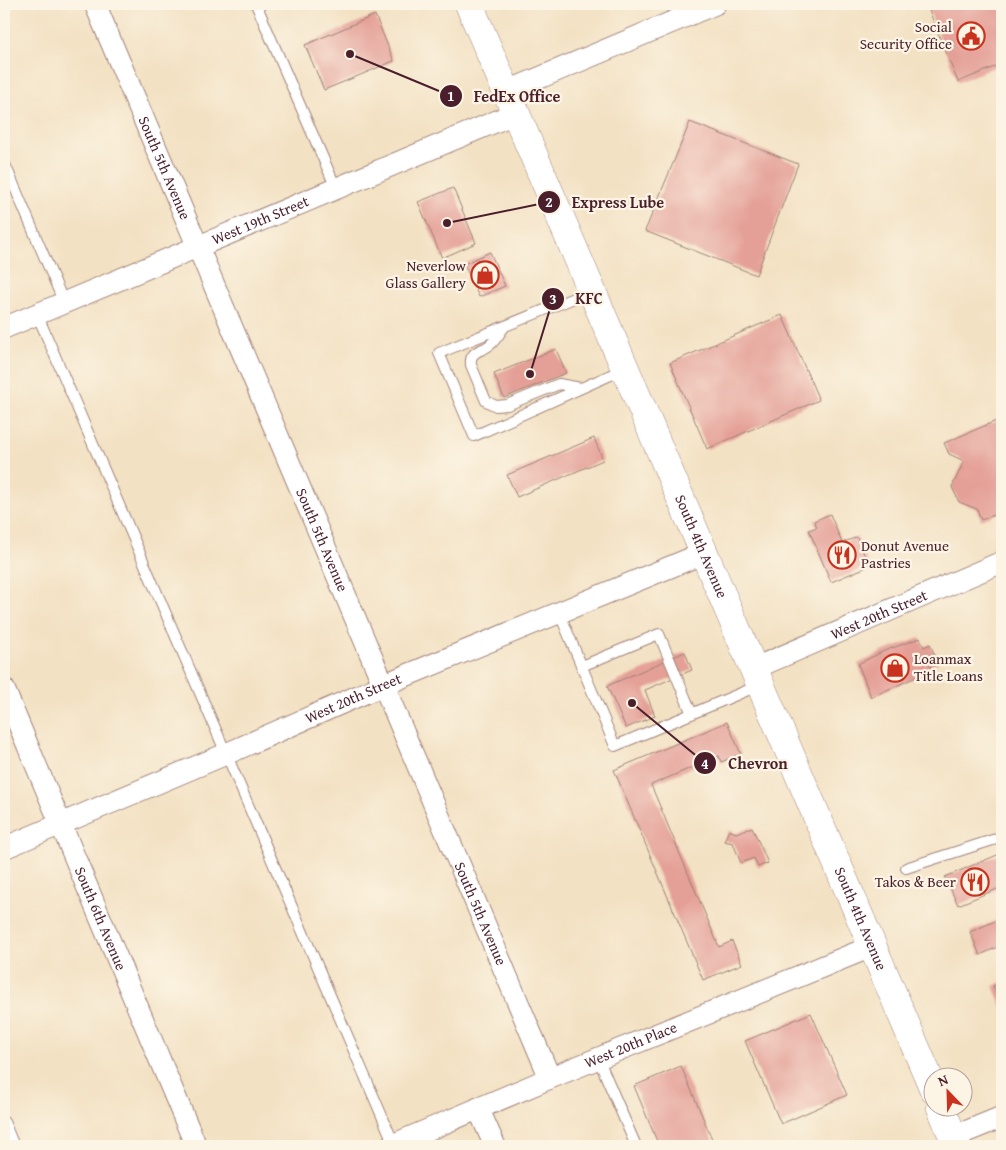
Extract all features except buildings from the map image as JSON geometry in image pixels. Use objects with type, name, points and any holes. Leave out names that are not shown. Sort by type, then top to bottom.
[{"type":"main road","name":"South 4th Avenue","points":[[469,4],[925,1068]]},
{"type":"main road","points":[[945,1118],[955,1142]]},
{"type":"street","name":"South 5th Avenue","points":[[94,4],[550,1078]]},
{"type":"street","name":"West 19th Street","points":[[4,328],[336,188],[715,4]]},
{"type":"street","name":"West 20th Street","points":[[4,848],[383,685],[704,553]]},
{"type":"street","name":"West 20th Street","points":[[758,676],[1002,562]]},
{"type":"street","name":"South 6th Avenue","points":[[4,690],[196,1146]]},
{"type":"street","name":"West 20th Place","points":[[392,1145],[598,1058],[873,946]]},
{"type":"street","points":[[478,1108],[495,1146]]},
{"type":"street","points":[[955,1142],[1002,1117]]},
{"type":"lane","points":[[256,4],[336,188]]},
{"type":"lane","points":[[4,162],[64,303]]},
{"type":"lane","points":[[592,290],[439,353],[474,436],[625,369]]},
{"type":"lane","points":[[37,314],[392,1145]]},
{"type":"lane","points":[[505,325],[491,345],[474,353],[470,358],[471,365],[486,401],[496,406],[507,404],[559,384],[581,388]]},
{"type":"lane","points":[[560,612],[615,746],[692,714],[758,676]]},
{"type":"lane","points":[[582,666],[659,634],[692,714]]},
{"type":"lane","points":[[906,868],[1002,837]]},
{"type":"lane","points":[[598,1058],[636,1146]]},
{"type":"lane","points":[[4,1122],[14,1146]]},
{"type":"place","name":"Social Security Office","points":[[971,36]]},
{"type":"place","name":"FedEx Office","points":[[350,54]]},
{"type":"place","name":"Express Lube","points":[[447,223]]},
{"type":"place","name":"Neverlow Glass Gallery","points":[[485,275]]},
{"type":"place","name":"KFC","points":[[530,374]]},
{"type":"place","name":"Donut Avenue Pastries","points":[[842,555]]},
{"type":"place","name":"Loanmax Title Loans","points":[[895,668]]},
{"type":"place","name":"Chevron","points":[[632,703]]},
{"type":"place","name":"Takos & Beer","points":[[975,882]]}]
